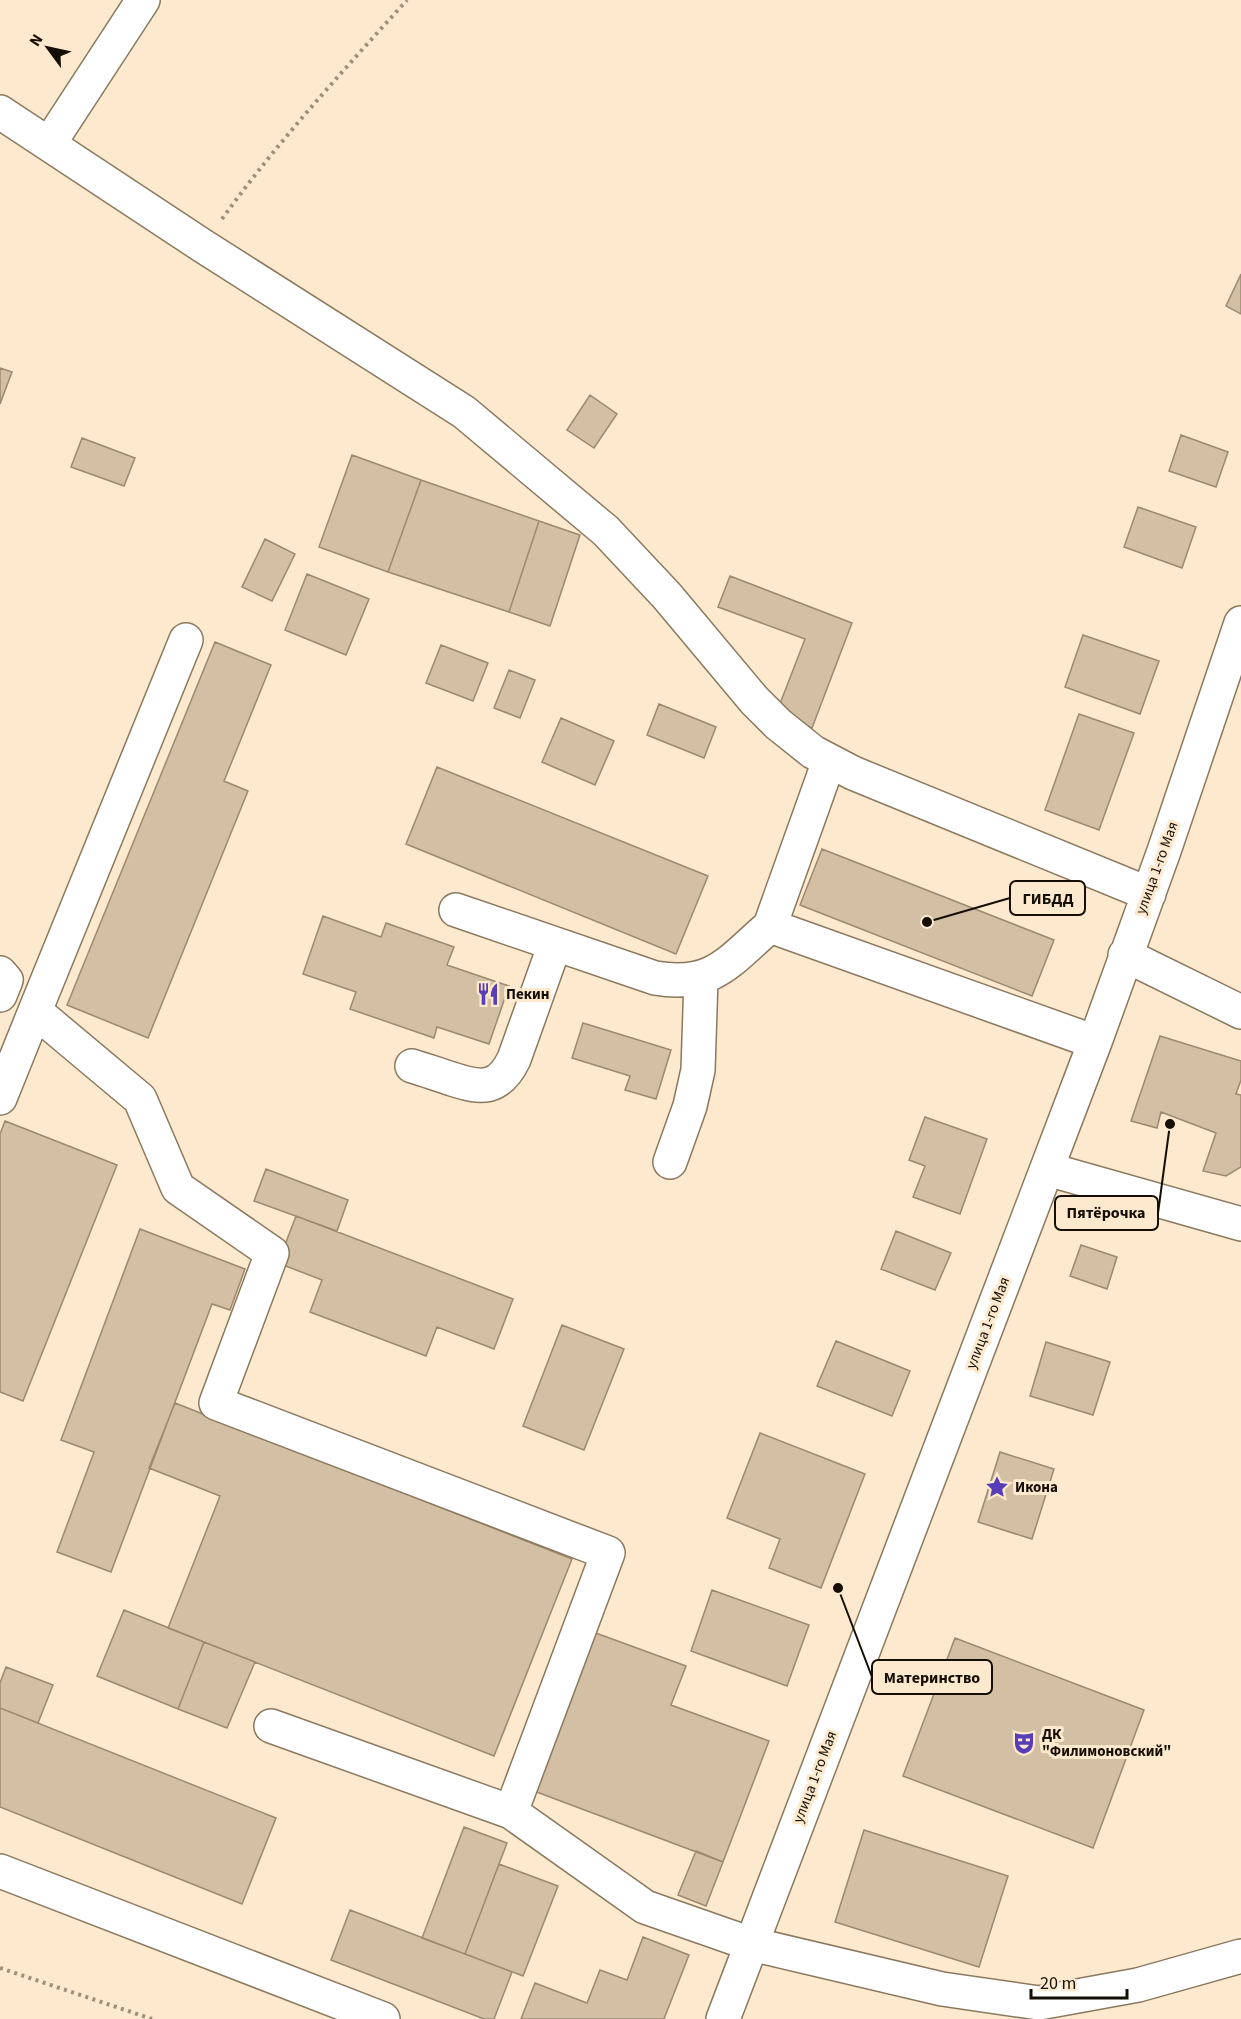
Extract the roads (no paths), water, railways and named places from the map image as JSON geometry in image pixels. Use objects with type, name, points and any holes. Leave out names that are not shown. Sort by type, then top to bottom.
[{"type":"street","points":[[49,144],[143,0]]},
{"type":"street","points":[[0,112],[203,246],[464,412],[606,531],[667,596],[766,712],[802,744],[829,761],[1149,894]]},
{"type":"street","name":"улица 1-го Мая","points":[[723,2019],[1095,1042],[1149,894],[1241,623]]},
{"type":"street","points":[[0,1098],[186,640]]},
{"type":"street","points":[[456,910],[655,978],[672,981],[701,979],[716,973],[770,927],[829,761]]},
{"type":"street","points":[[770,927],[1095,1042]]},
{"type":"street","points":[[412,1066],[471,1085],[485,1086],[496,1083],[507,1074],[555,944]]},
{"type":"street","points":[[1125,955],[1241,1012]]},
{"type":"street","points":[[0,973],[6,980],[0,995]]},
{"type":"street","points":[[670,1162],[690,1106],[698,1070],[701,979]]},
{"type":"street","points":[[35,1011],[140,1099],[178,1188],[272,1253],[216,1403],[608,1553],[511,1812]]},
{"type":"street","points":[[1047,1169],[1241,1224]]},
{"type":"street","points":[[271,1726],[511,1812],[645,1907],[751,1944],[942,1989],[1039,2003],[1138,1985],[1241,1956]]},
{"type":"street","points":[[0,1871],[383,2019]]},
{"type":"place","name":"ГИБДД","points":[[927,922]]},
{"type":"place","name":"Пекин","points":[[488,994]]},
{"type":"place","name":"Пятёрочка","points":[[1170,1124]]},
{"type":"place","name":"Икона","points":[[997,1487]]},
{"type":"place","name":"Материнство","points":[[838,1588]]},
{"type":"place","name":"ДК \"Филимоновский\"","points":[[1024,1743]]}]
